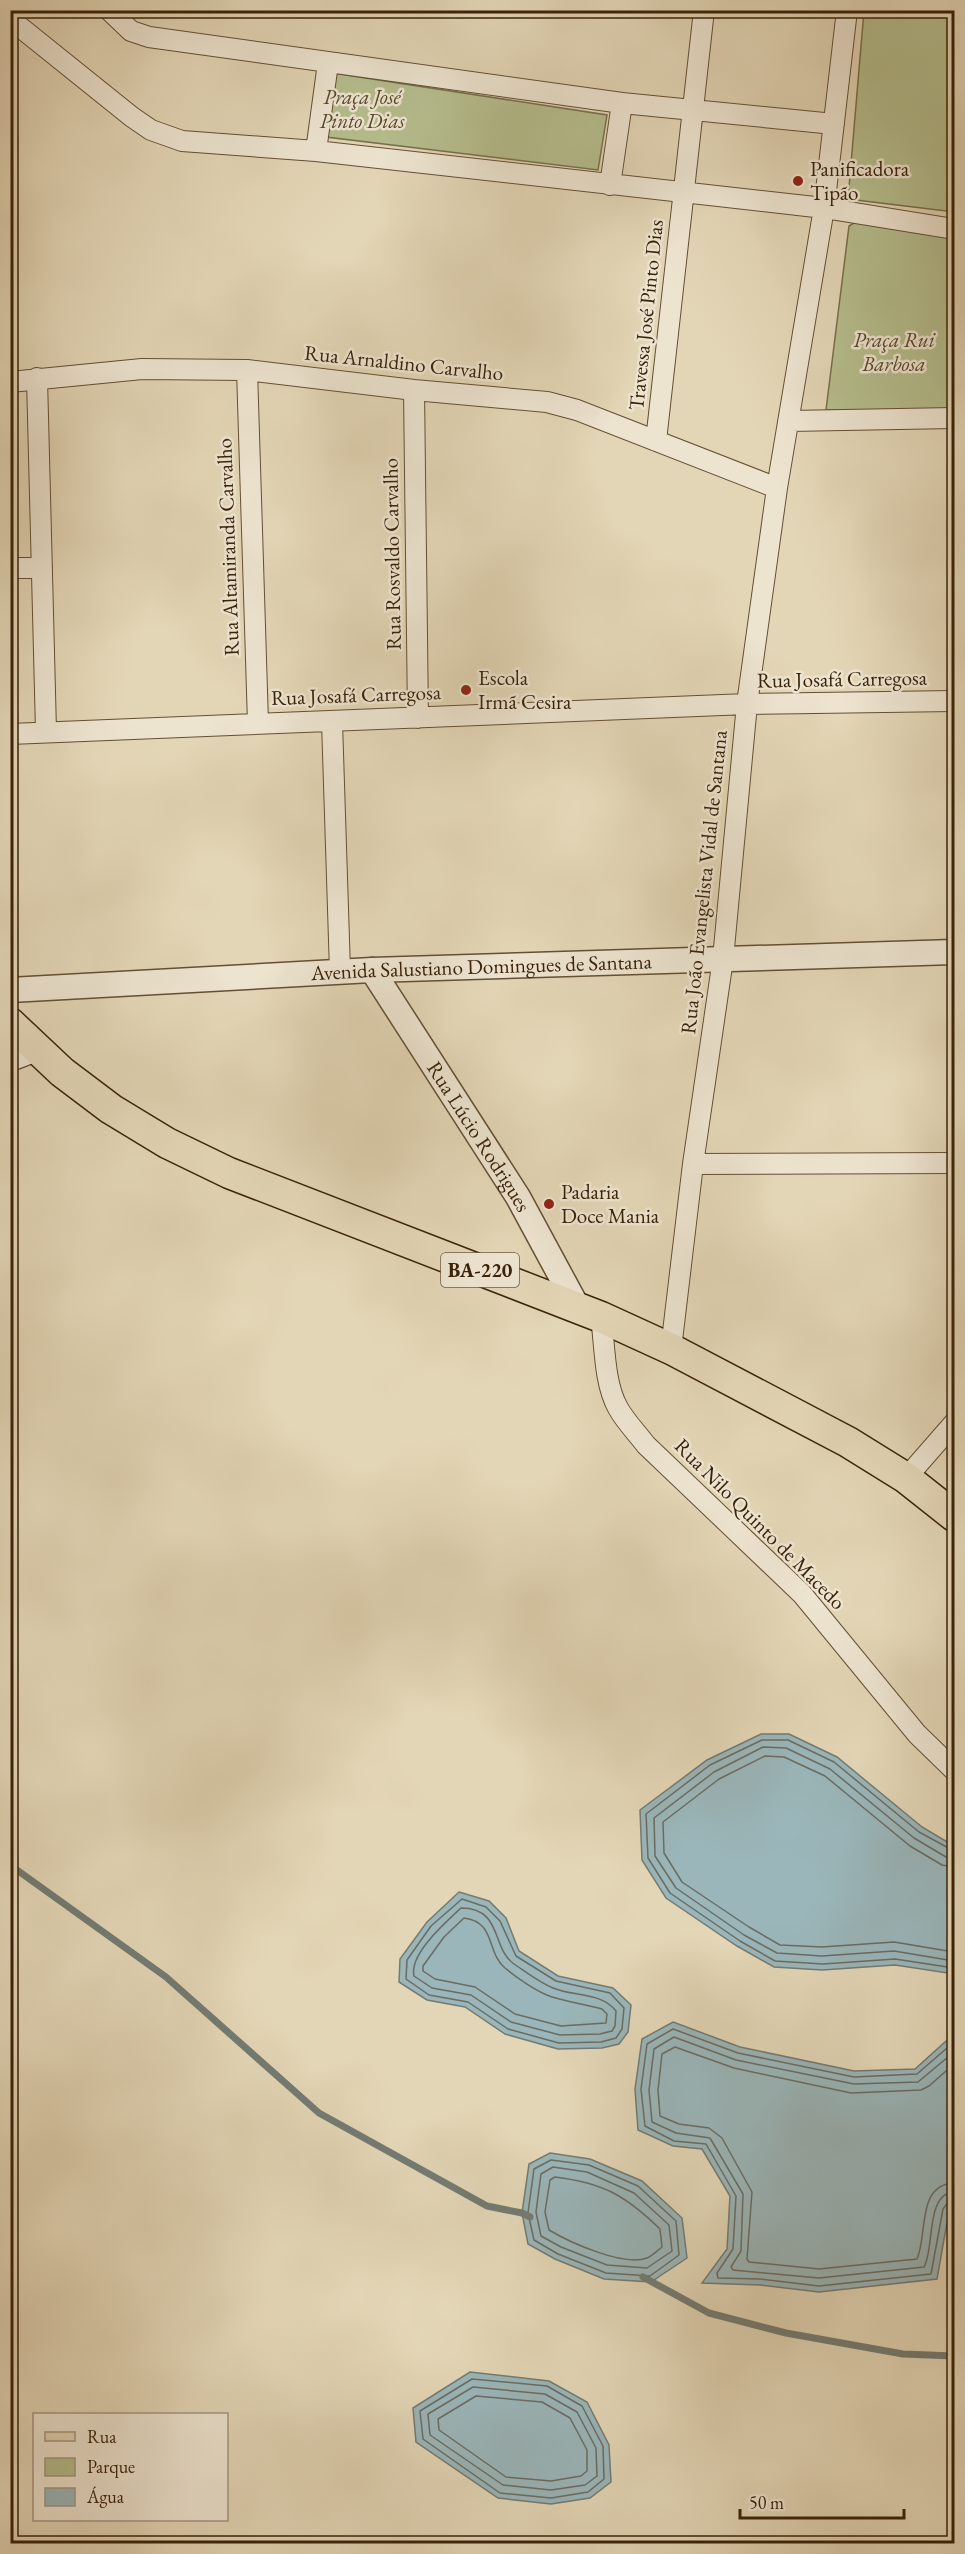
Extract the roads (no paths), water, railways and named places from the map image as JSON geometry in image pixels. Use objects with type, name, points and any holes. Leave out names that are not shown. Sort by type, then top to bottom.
[{"type":"main road","name":"BA-220","points":[[10,1023],[23,1054],[62,1072],[111,1109],[167,1143],[228,1173],[590,1313],[671,1349],[848,1443],[906,1478],[954,1516]]},
{"type":"street","points":[[109,10],[130,31],[149,37],[622,103],[694,112],[834,124]]},
{"type":"street","points":[[683,194],[704,10]]},
{"type":"street","points":[[847,10],[824,208],[789,421],[954,418]]},
{"type":"street","points":[[10,19],[132,117],[166,137],[182,141],[316,151],[683,194],[824,208],[954,229]]},
{"type":"street","points":[[316,151],[328,63]]},
{"type":"street","points":[[610,185],[622,103]]},
{"type":"street","name":"Travessa José Pinto Dias","points":[[656,441],[683,194]]},
{"type":"street","name":"Rua Arnaldino Carvalho","points":[[10,382],[142,369],[247,370],[414,390],[547,402],[577,410],[777,489]]},
{"type":"street","name":"Rua Altamiranda Carvalho","points":[[247,370],[258,723]]},
{"type":"street","points":[[37,378],[46,731]]},
{"type":"street","name":"Rua Rosvaldo Carvalho","points":[[414,390],[418,718]]},
{"type":"street","name":"Rua João Evangelista Vidal de Santana","points":[[671,1349],[693,1164],[723,959],[747,704],[777,489],[789,421]]},
{"type":"street","points":[[10,568],[42,568]]},
{"type":"street","name":"Rua Josafá Carregosa","points":[[10,734],[747,704],[954,701]]},
{"type":"street","points":[[332,722],[340,971]]},
{"type":"street","name":"Avenida Salustiano Domingues de Santana","points":[[10,990],[340,971],[954,952]]},
{"type":"street","name":"Rua Lúcio Rodrigues","points":[[372,970],[590,1313]]},
{"type":"street","points":[[693,1164],[954,1163]]},
{"type":"street","name":"Rua Nilo Quinto de Macedo","points":[[590,1313],[618,1408],[646,1445],[802,1594],[917,1734],[954,1770]]},
{"type":"street","points":[[906,1478],[954,1422]]},
{"type":"water","points":[[761,1734],[789,1734],[837,1757],[922,1827],[954,1846],[954,1974],[895,1965],[822,1970],[774,1967],[737,1946],[666,1898],[642,1860],[640,1810],[707,1760]]},
{"type":"water","points":[[459,1892],[489,1901],[506,1918],[519,1951],[558,1976],[613,1988],[631,2005],[628,2032],[619,2044],[602,2048],[558,2049],[505,2034],[465,2007],[427,2000],[399,1982],[400,1959],[427,1922]]},
{"type":"water","points":[[673,2022],[740,2047],[854,2071],[915,2069],[954,2034],[954,2203],[949,2211],[937,2279],[819,2292],[760,2285],[702,2283],[727,2249],[730,2196],[702,2149],[673,2146],[638,2130],[635,2089],[642,2039]]},
{"type":"water","points":[[550,2153],[590,2159],[642,2181],[682,2218],[687,2258],[651,2282],[604,2279],[555,2259],[528,2244],[522,2213],[529,2164]]},
{"type":"water","points":[[470,2372],[549,2381],[587,2402],[609,2445],[611,2482],[590,2498],[551,2504],[498,2498],[416,2442],[413,2408]]},
{"type":"waterway","points":[[10,1865],[166,1977],[319,2113],[487,2206],[522,2213],[530,2217]]},
{"type":"waterway","points":[[643,2277],[709,2313],[786,2333],[903,2354],[954,2356]]},
{"type":"place","name":"Panificadora Tipão","points":[[798,181]]},
{"type":"place","name":"Escola Irmã Cesira","points":[[466,690]]},
{"type":"place","name":"Padaria Doce Mania","points":[[549,1204]]},
{"type":"park label","name":"Praça José Pinto Dias","points":[[362,109]]},
{"type":"park label","name":"Praça Rui Barbosa","points":[[894,352]]}]
